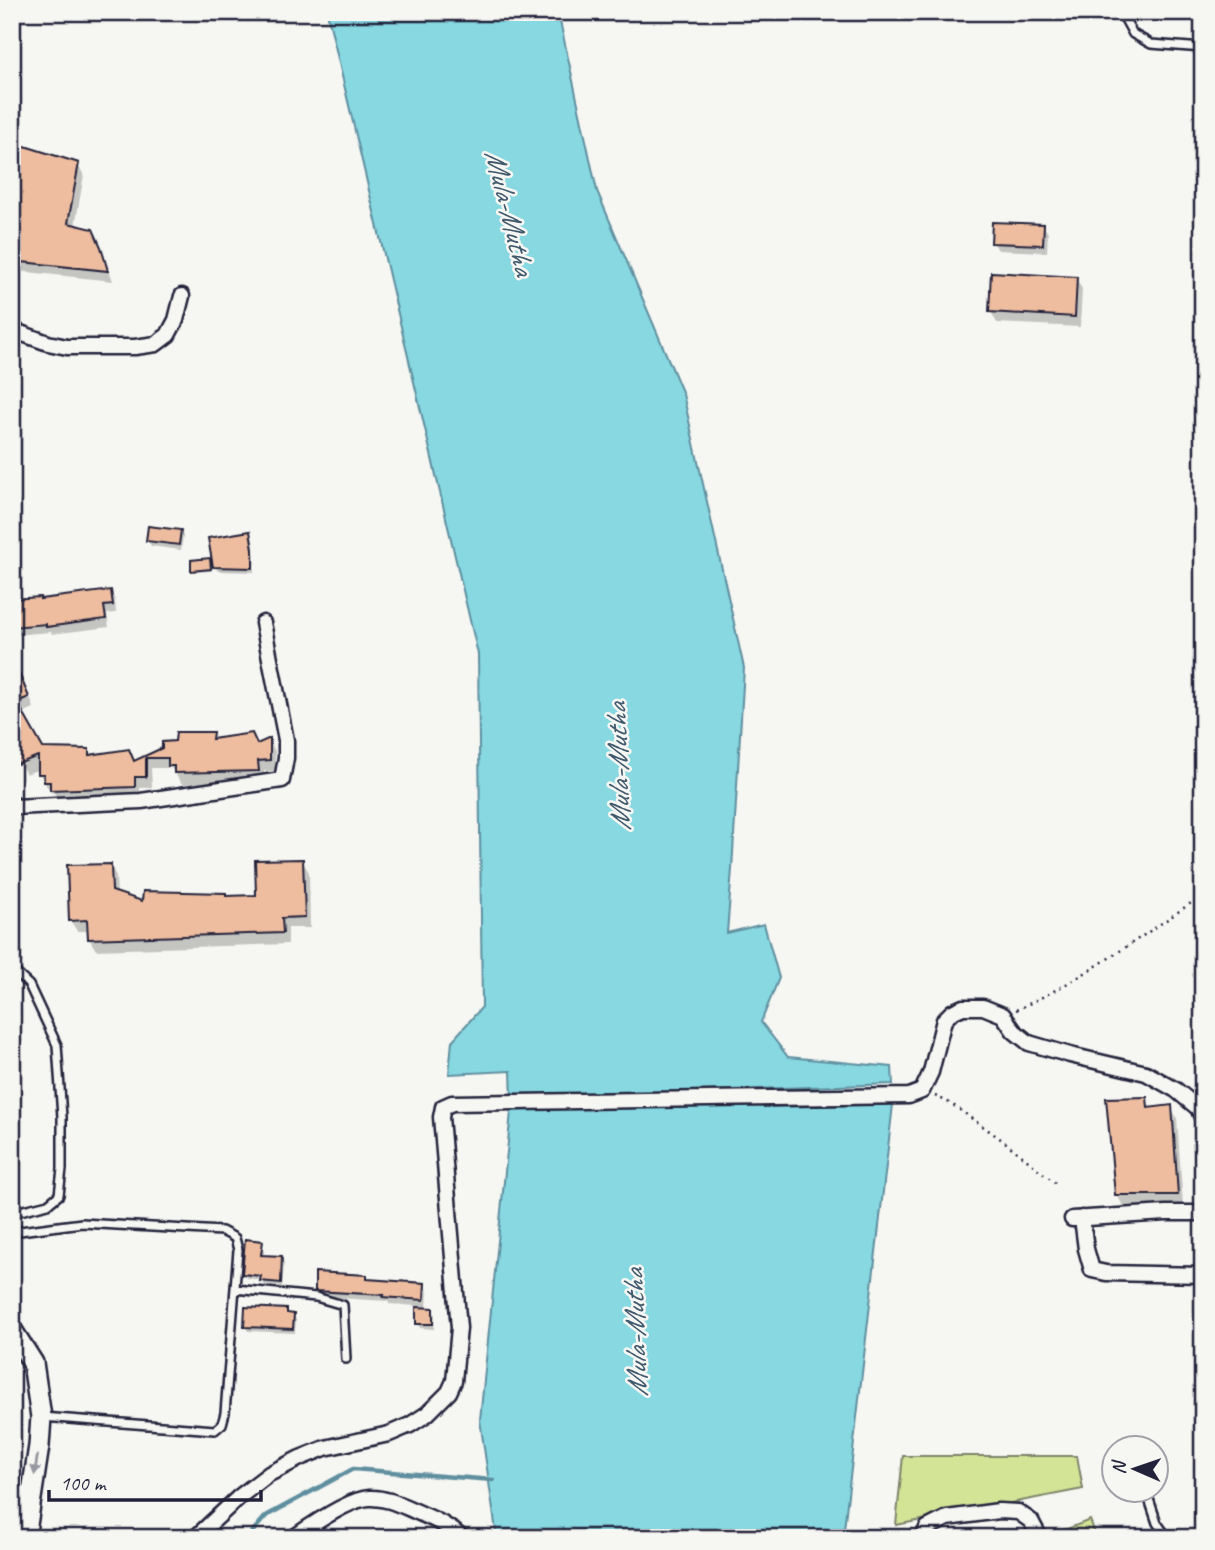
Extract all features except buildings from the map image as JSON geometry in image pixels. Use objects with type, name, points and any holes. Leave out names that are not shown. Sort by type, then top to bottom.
[{"type":"main road","points":[[12,1331],[33,1363],[41,1417],[24,1538]]},
{"type":"street","points":[[12,330],[67,347],[135,347],[156,344],[168,335],[176,320],[182,296]]},
{"type":"street","points":[[12,803],[14,807],[141,801],[282,780],[286,740],[263,623]]},
{"type":"street","points":[[195,1538],[239,1497],[269,1474],[326,1448],[389,1434],[410,1425],[427,1414],[449,1392],[454,1381],[458,1328],[441,1117],[443,1107],[452,1103],[909,1096],[922,1091],[931,1072],[944,1020],[963,1007],[983,1007],[1003,1016],[1014,1031],[1029,1043],[1146,1073],[1176,1090],[1198,1108],[1203,1119]]},
{"type":"street","points":[[1203,1213],[1077,1219],[1092,1270],[1106,1273],[1203,1275]]},
{"type":"street","points":[[293,1538],[353,1501],[369,1498],[387,1500],[405,1507],[449,1526],[462,1538]]},
{"type":"street","points":[[924,1538],[928,1528],[947,1518],[999,1511],[1018,1512],[1025,1516],[1031,1521],[1040,1538]]},
{"type":"lane","points":[[1121,12],[1133,34],[1151,44],[1203,48]]},
{"type":"lane","points":[[12,969],[29,985],[57,1045],[62,1169],[60,1195],[48,1204],[12,1213]]},
{"type":"lane","points":[[12,1232],[82,1223],[222,1231],[236,1238],[238,1250],[225,1413],[222,1424],[215,1430],[41,1417]]},
{"type":"lane","points":[[235,1289],[316,1297],[343,1305],[346,1359]]},
{"type":"lane","points":[[1151,1504],[1157,1523],[1168,1538]]},
{"type":"path","points":[[1003,1016],[1066,985],[1116,955],[1203,895]]},
{"type":"path","points":[[922,1091],[950,1103],[1005,1142],[1059,1186]]},
{"type":"green space","points":[[903,1456],[1077,1456],[1083,1489],[896,1525]]},
{"type":"green space","points":[[1090,1520],[1097,1538],[1061,1538],[1059,1532]]},
{"type":"water","name":"Mula-Mutha","points":[[327,12],[558,12],[597,191],[683,394],[744,668],[727,933],[764,924],[779,978],[761,1022],[788,1057],[892,1067],[893,1084],[512,1098],[511,1071],[449,1074],[452,1041],[482,1007],[478,654]]},
{"type":"water","name":"Mula-Mutha","points":[[894,1096],[843,1538],[497,1538],[480,1420],[512,1102]]},
{"type":"waterway","points":[[247,1538],[266,1516],[353,1469],[493,1480]]}]
